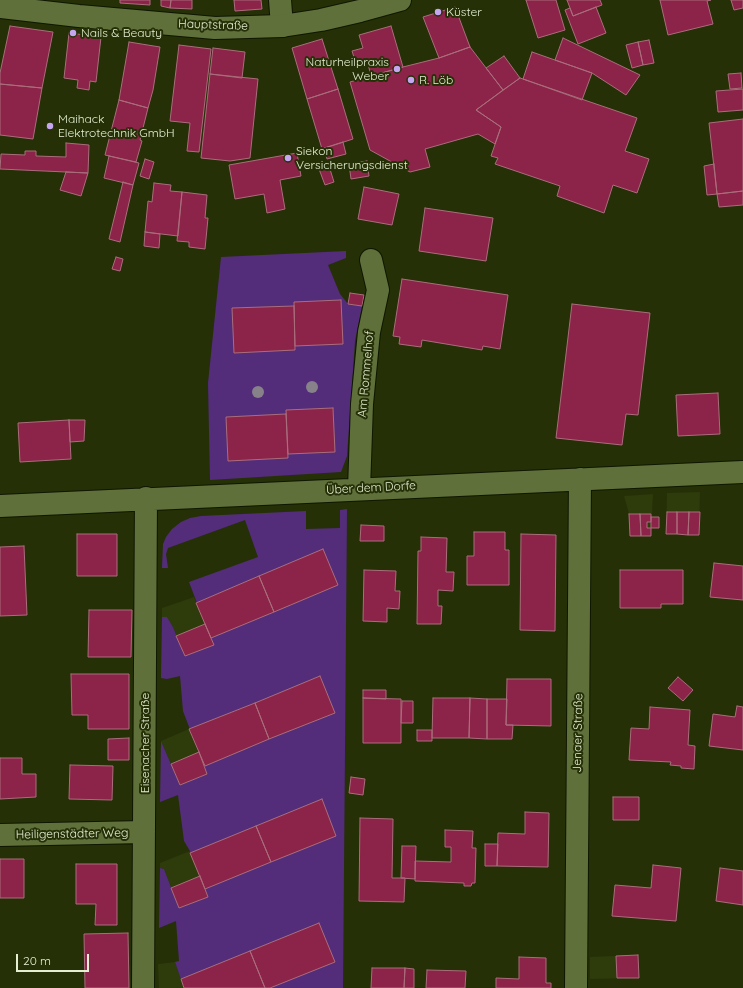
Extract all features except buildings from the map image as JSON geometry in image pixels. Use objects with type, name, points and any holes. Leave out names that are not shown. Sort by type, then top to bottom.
[{"type":"street","points":[[280,0],[282,26]]},
{"type":"street","name":"Hauptstraße","points":[[0,7],[78,16],[215,28],[282,26],[321,20],[400,0]]},
{"type":"street","name":"Am Rommelhof","points":[[359,489],[363,391],[369,332],[378,290],[371,260]]},
{"type":"street","name":"Über dem Dorfe","points":[[0,506],[146,498],[743,472]]},
{"type":"street","name":"Jenaer Straße","points":[[576,988],[580,479]]},
{"type":"street","name":"Eisenacher Straße","points":[[143,988],[146,498]]},
{"type":"street","name":"Heiligenstädter Weg","points":[[0,835],[144,832]]},
{"type":"shaded area","points":[[346,251],[346,258],[328,265],[340,294],[348,304],[362,306],[355,341],[347,456],[341,472],[210,480],[208,383],[221,257]]},
{"type":"shaded area","points":[[700,492],[699,535],[666,534],[667,493]]},
{"type":"shaded area","points":[[653,494],[651,536],[630,536],[629,514],[624,496]]},
{"type":"shaded area","points":[[347,509],[343,988],[184,988],[175,962],[179,961],[176,921],[159,928],[160,868],[164,869],[179,908],[208,897],[190,851],[184,841],[178,795],[160,802],[161,741],[180,785],[207,774],[183,711],[180,676],[167,679],[161,678],[162,617],[167,617],[173,627],[185,656],[213,645],[189,582],[258,557],[245,520],[168,548],[166,554],[168,568],[162,568],[163,544],[172,529],[181,522],[190,518],[201,516],[306,511],[306,529],[340,528],[340,510]]},
{"type":"shaded area","points":[[194,597],[214,645],[185,656],[173,627],[167,617],[162,617],[162,608]]},
{"type":"shaded area","points":[[189,729],[207,774],[180,785],[161,741]]},
{"type":"shaded area","points":[[190,851],[208,897],[179,908],[164,869],[160,868],[160,863]]},
{"type":"shaded area","points":[[638,955],[639,978],[590,979],[590,957]]},
{"type":"shaded area","points":[[175,962],[185,988],[159,988],[158,964]]},
{"type":"place","name":"Küster","points":[[438,12]]},
{"type":"place","name":"Nails & Beauty","points":[[73,33]]},
{"type":"place","name":"Naturheilpraxis Weber","points":[[397,69]]},
{"type":"place","name":"R. Löb","points":[[411,80]]},
{"type":"place","name":"Maihack Elektrotechnik GmbH","points":[[50,126]]},
{"type":"place","name":"Siekon Versicherungsdienst","points":[[288,158]]}]
